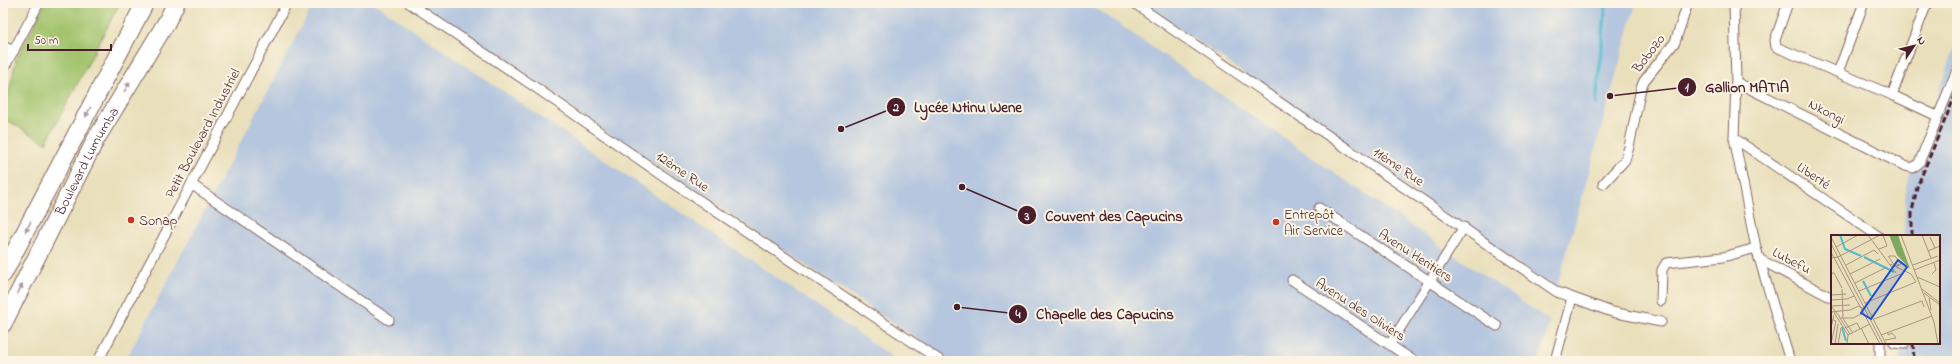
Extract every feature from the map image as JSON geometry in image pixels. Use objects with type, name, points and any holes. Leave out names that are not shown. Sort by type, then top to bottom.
[{"type":"highway","name":"Boulevard Lumumba","points":[[3,274],[145,3]]},
{"type":"highway","name":"Boulevard Lumumba","points":[[3,324],[96,139],[176,3]]},
{"type":"street","points":[[3,70],[39,3]]},
{"type":"street","name":"Petit Boulevard Industriel","points":[[98,361],[287,3]]},
{"type":"street","name":"12ème Rue","points":[[409,3],[532,84],[679,186],[941,361]]},
{"type":"street","name":"11ème Rue","points":[[1134,3],[1464,227],[1557,292],[1612,312],[1661,322]]},
{"type":"street","name":"Bobozo","points":[[1603,184],[1625,160],[1641,88],[1644,81],[1676,42],[1688,3]]},
{"type":"street","points":[[1734,3],[1736,82],[1734,138],[1756,248],[1790,361]]},
{"type":"street","points":[[1788,3],[1774,43],[1776,47],[1892,95],[1937,116],[1957,70]]},
{"type":"street","points":[[1838,72],[1864,3]]},
{"type":"street","points":[[1892,95],[1927,3]]},
{"type":"street","points":[[3,46],[14,51]]},
{"type":"street","name":"Nkongi","points":[[1736,82],[1905,166],[1913,168],[1919,163],[1937,116]]},
{"type":"street","name":"Liberté","points":[[1734,138],[1877,235]]},
{"type":"street","points":[[191,184],[389,320]]},
{"type":"street","name":"Avenu Heritiers","points":[[1319,208],[1430,280],[1497,326]]},
{"type":"street","points":[[1390,344],[1464,227]]},
{"type":"street","points":[[1661,301],[1662,270],[1666,263],[1723,258],[1756,248]]},
{"type":"street","name":"Lubefu","points":[[1759,259],[1831,297]]},
{"type":"street","name":"Avenu des Oliviers","points":[[1292,280],[1414,361]]},
{"type":"street","points":[[1555,361],[1572,298]]},
{"type":"street","points":[[1880,344],[1880,361]]},
{"type":"shaded area","points":[[314,3],[374,3],[898,361],[125,361]]},
{"type":"shaded area","points":[[413,3],[1088,3],[1550,321],[1539,361],[950,361]]},
{"type":"shaded area","points":[[1143,3],[1636,3],[1556,291],[1464,227]]},
{"type":"shaded area","points":[[1957,42],[1957,361],[1900,361],[1901,344],[1940,344],[1940,235],[1904,235],[1906,185]]},
{"type":"green space","points":[[45,3],[120,3],[46,143],[3,118],[16,60]]},
{"type":"waterway","points":[[1596,104],[1606,3]]},
{"type":"railway","points":[[1912,235],[1912,212],[1917,187],[1957,91]]},
{"type":"railway","points":[[1913,344],[1914,361]]},
{"type":"place","name":"Gallion MATIA","points":[[1610,96]]},
{"type":"place","name":"Lycée Ntinu Wene","points":[[841,129]]},
{"type":"place","name":"Couvent des Capucins","points":[[962,187]]},
{"type":"place","name":"Sonap","points":[[131,220]]},
{"type":"place","name":"Entrepôt Air Service","points":[[1276,222]]},
{"type":"place","name":"Chapelle des Capucins","points":[[957,307]]}]
